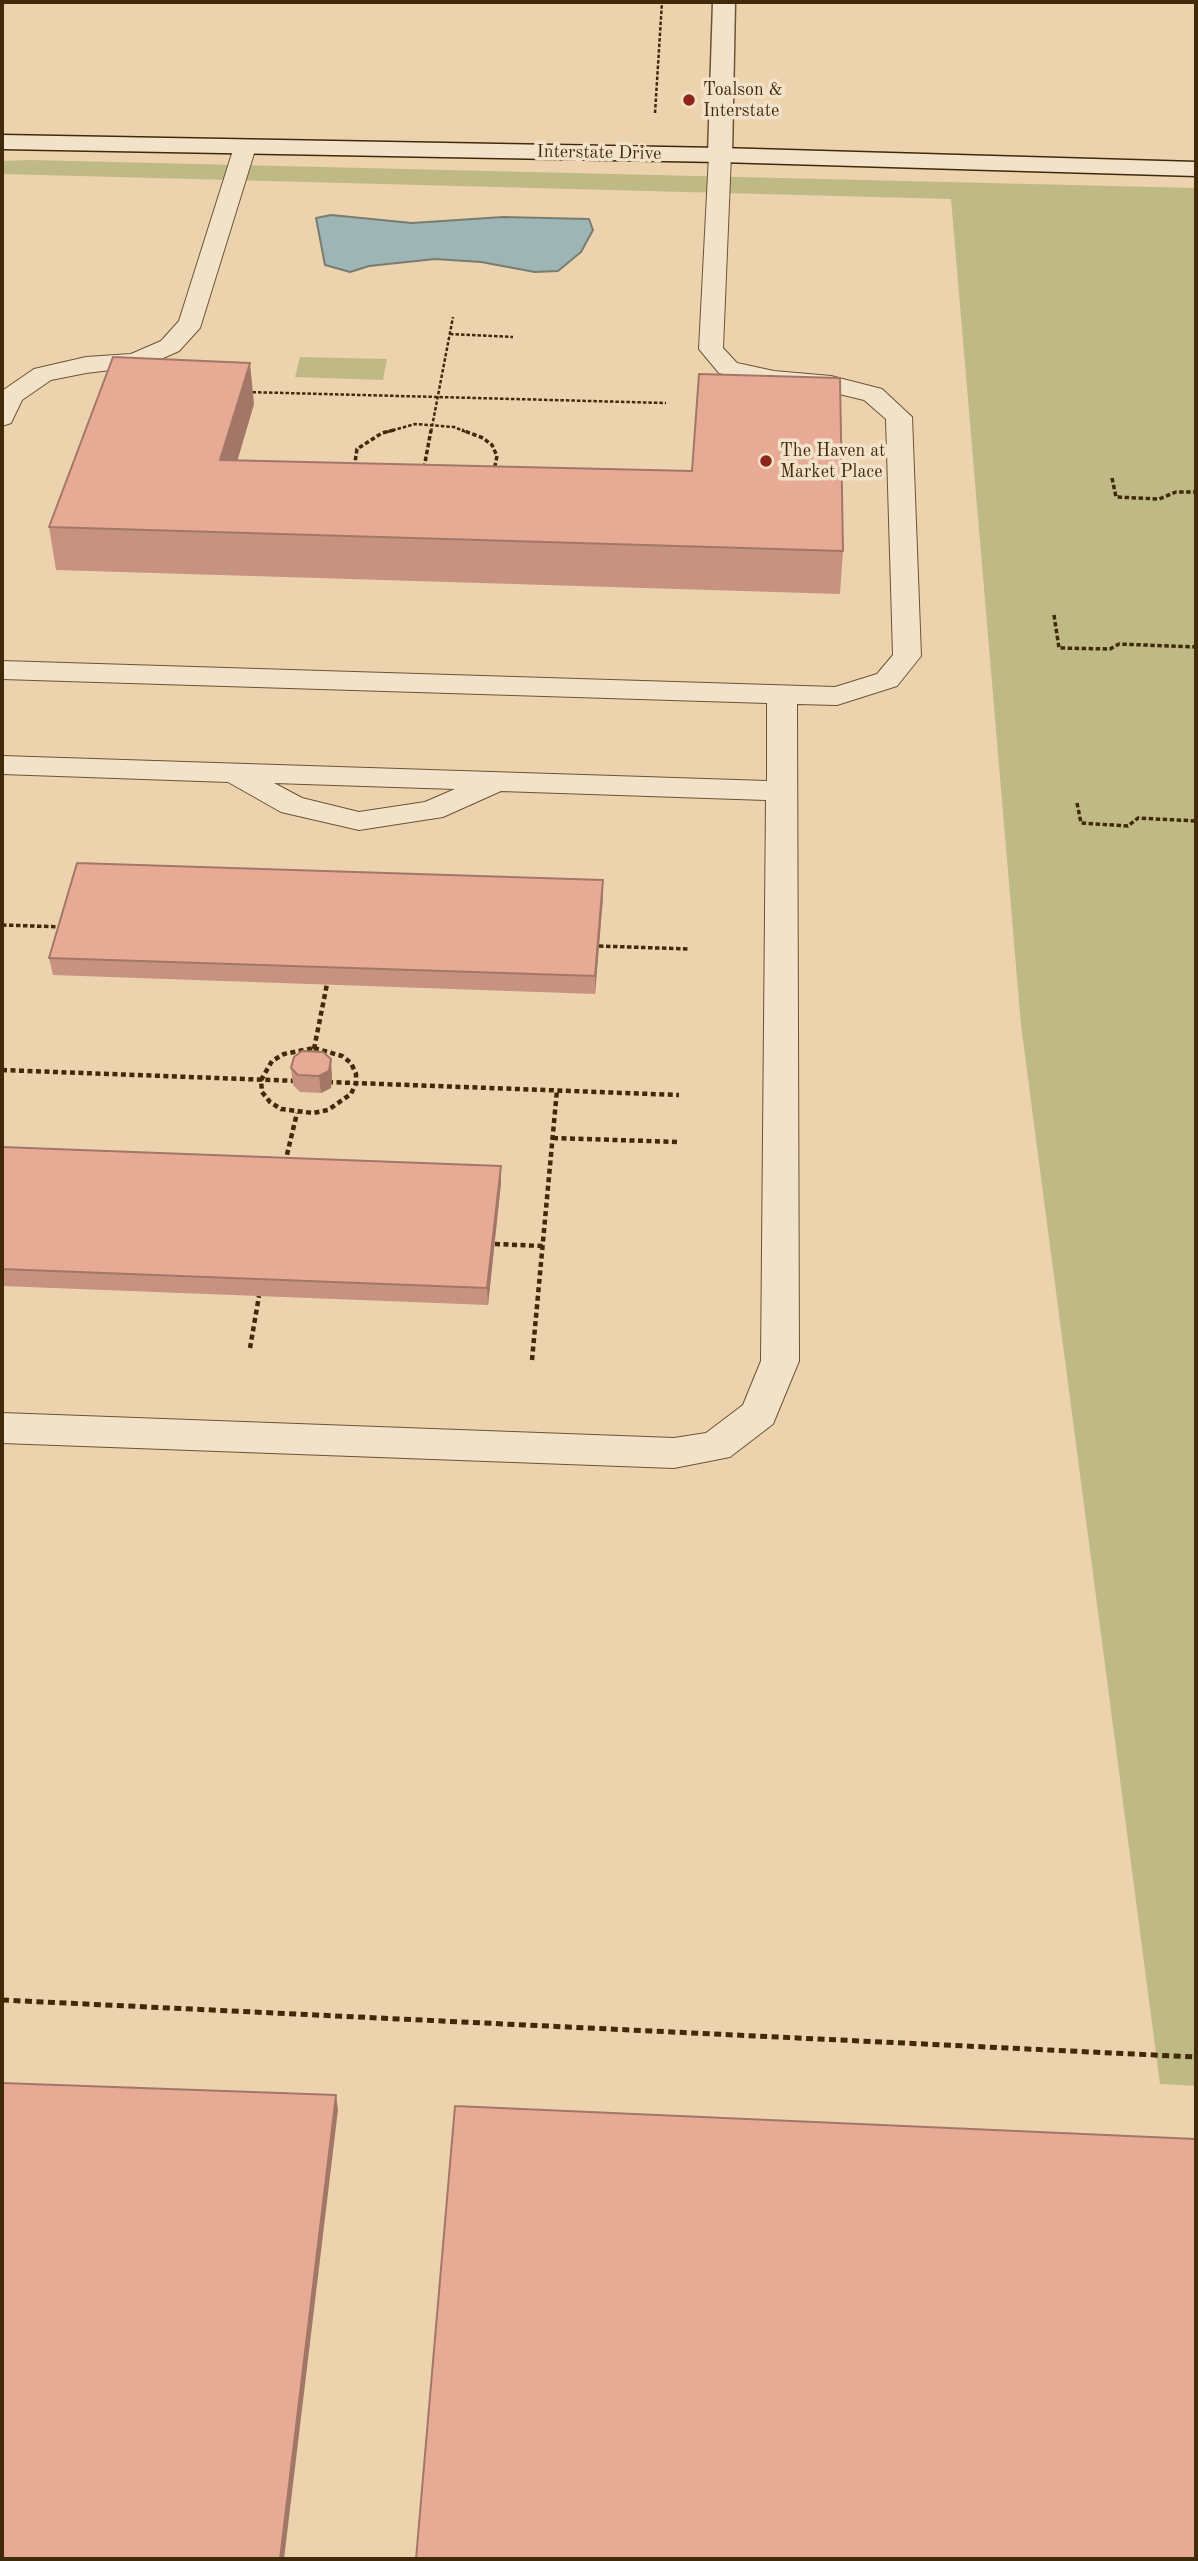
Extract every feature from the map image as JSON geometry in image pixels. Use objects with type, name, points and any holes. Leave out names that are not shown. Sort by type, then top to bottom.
[{"type":"main road","points":[[720,156],[724,2]]},
{"type":"main road","name":"Interstate Drive","points":[[2,142],[720,156],[1196,169]]},
{"type":"lane","points":[[2,418],[11,396],[44,374],[86,365],[136,361],[170,346],[191,323],[245,147]]},
{"type":"lane","points":[[2,670],[837,696],[887,680],[907,656],[899,417],[873,394],[831,384],[774,379],[728,368],[711,349],[720,156]]},
{"type":"lane","points":[[2,1428],[674,1452],[716,1446],[759,1414],[780,1360],[782,694]]},
{"type":"lane","points":[[2,765],[781,791]]},
{"type":"lane","points":[[233,773],[292,805],[359,821],[432,810],[499,781]]},
{"type":"path","points":[[654,120],[662,2]]},
{"type":"path","points":[[423,477],[453,317]]},
{"type":"path","points":[[450,334],[513,337]]},
{"type":"path","points":[[238,392],[666,403]]},
{"type":"path","points":[[415,424],[432,424],[470,432],[492,445],[497,456],[489,475],[468,492],[364,488],[354,469],[357,449],[382,433],[415,424]]},
{"type":"path","points":[[1112,478],[1116,497],[1159,499],[1176,492],[1196,492]]},
{"type":"path","points":[[1054,615],[1059,648],[1110,649],[1119,644],[1196,647]]},
{"type":"path","points":[[1076,803],[1082,822],[1128,826],[1138,818],[1196,821]]},
{"type":"path","points":[[2,925],[67,927]]},
{"type":"path","points":[[599,946],[688,949]]},
{"type":"path","points":[[312,1059],[327,984]]},
{"type":"path","points":[[314,1048],[342,1056],[351,1063],[356,1073],[356,1083],[351,1094],[328,1110],[297,1113],[281,1109],[270,1102],[262,1092],[261,1080],[272,1061],[299,1049],[314,1048]]},
{"type":"path","points":[[2,1070],[307,1081]]},
{"type":"path","points":[[319,1082],[679,1094]]},
{"type":"path","points":[[532,1360],[557,1090]]},
{"type":"path","points":[[283,1175],[297,1113]]},
{"type":"path","points":[[553,1138],[679,1142]]},
{"type":"path","points":[[495,1244],[543,1246]]},
{"type":"path","points":[[250,1348],[259,1296]]},
{"type":"path","points":[[2,2000],[1196,2057]]},
{"type":"shaded area","points":[[2,161],[1196,188],[1196,2086],[1160,2084],[1021,1025],[951,199],[2,174]]},
{"type":"shaded area","points":[[300,357],[387,359],[383,380],[295,377]]},
{"type":"water","points":[[331,215],[412,223],[503,217],[589,219],[593,230],[581,252],[558,271],[535,272],[481,262],[435,259],[369,266],[350,272],[325,265],[316,218]]},
{"type":"building","points":[[113,357],[250,363],[220,460],[692,471],[699,374],[840,378],[843,551],[49,527]]},
{"type":"building","points":[[77,863],[603,880],[595,976],[49,958]]},
{"type":"building","points":[[302,1051],[323,1052],[331,1059],[329,1071],[319,1076],[298,1075],[291,1068],[294,1057]]},
{"type":"building","points":[[2,1147],[501,1166],[487,1288],[2,1269]]},
{"type":"building","points":[[2,2083],[336,2095],[280,2559],[2,2559]]},
{"type":"building","points":[[455,2106],[1196,2139],[1196,2559],[416,2559]]},
{"type":"place","name":"Toalson & Interstate","points":[[689,100]]},
{"type":"place","name":"The Haven at Market Place","points":[[766,461]]}]
